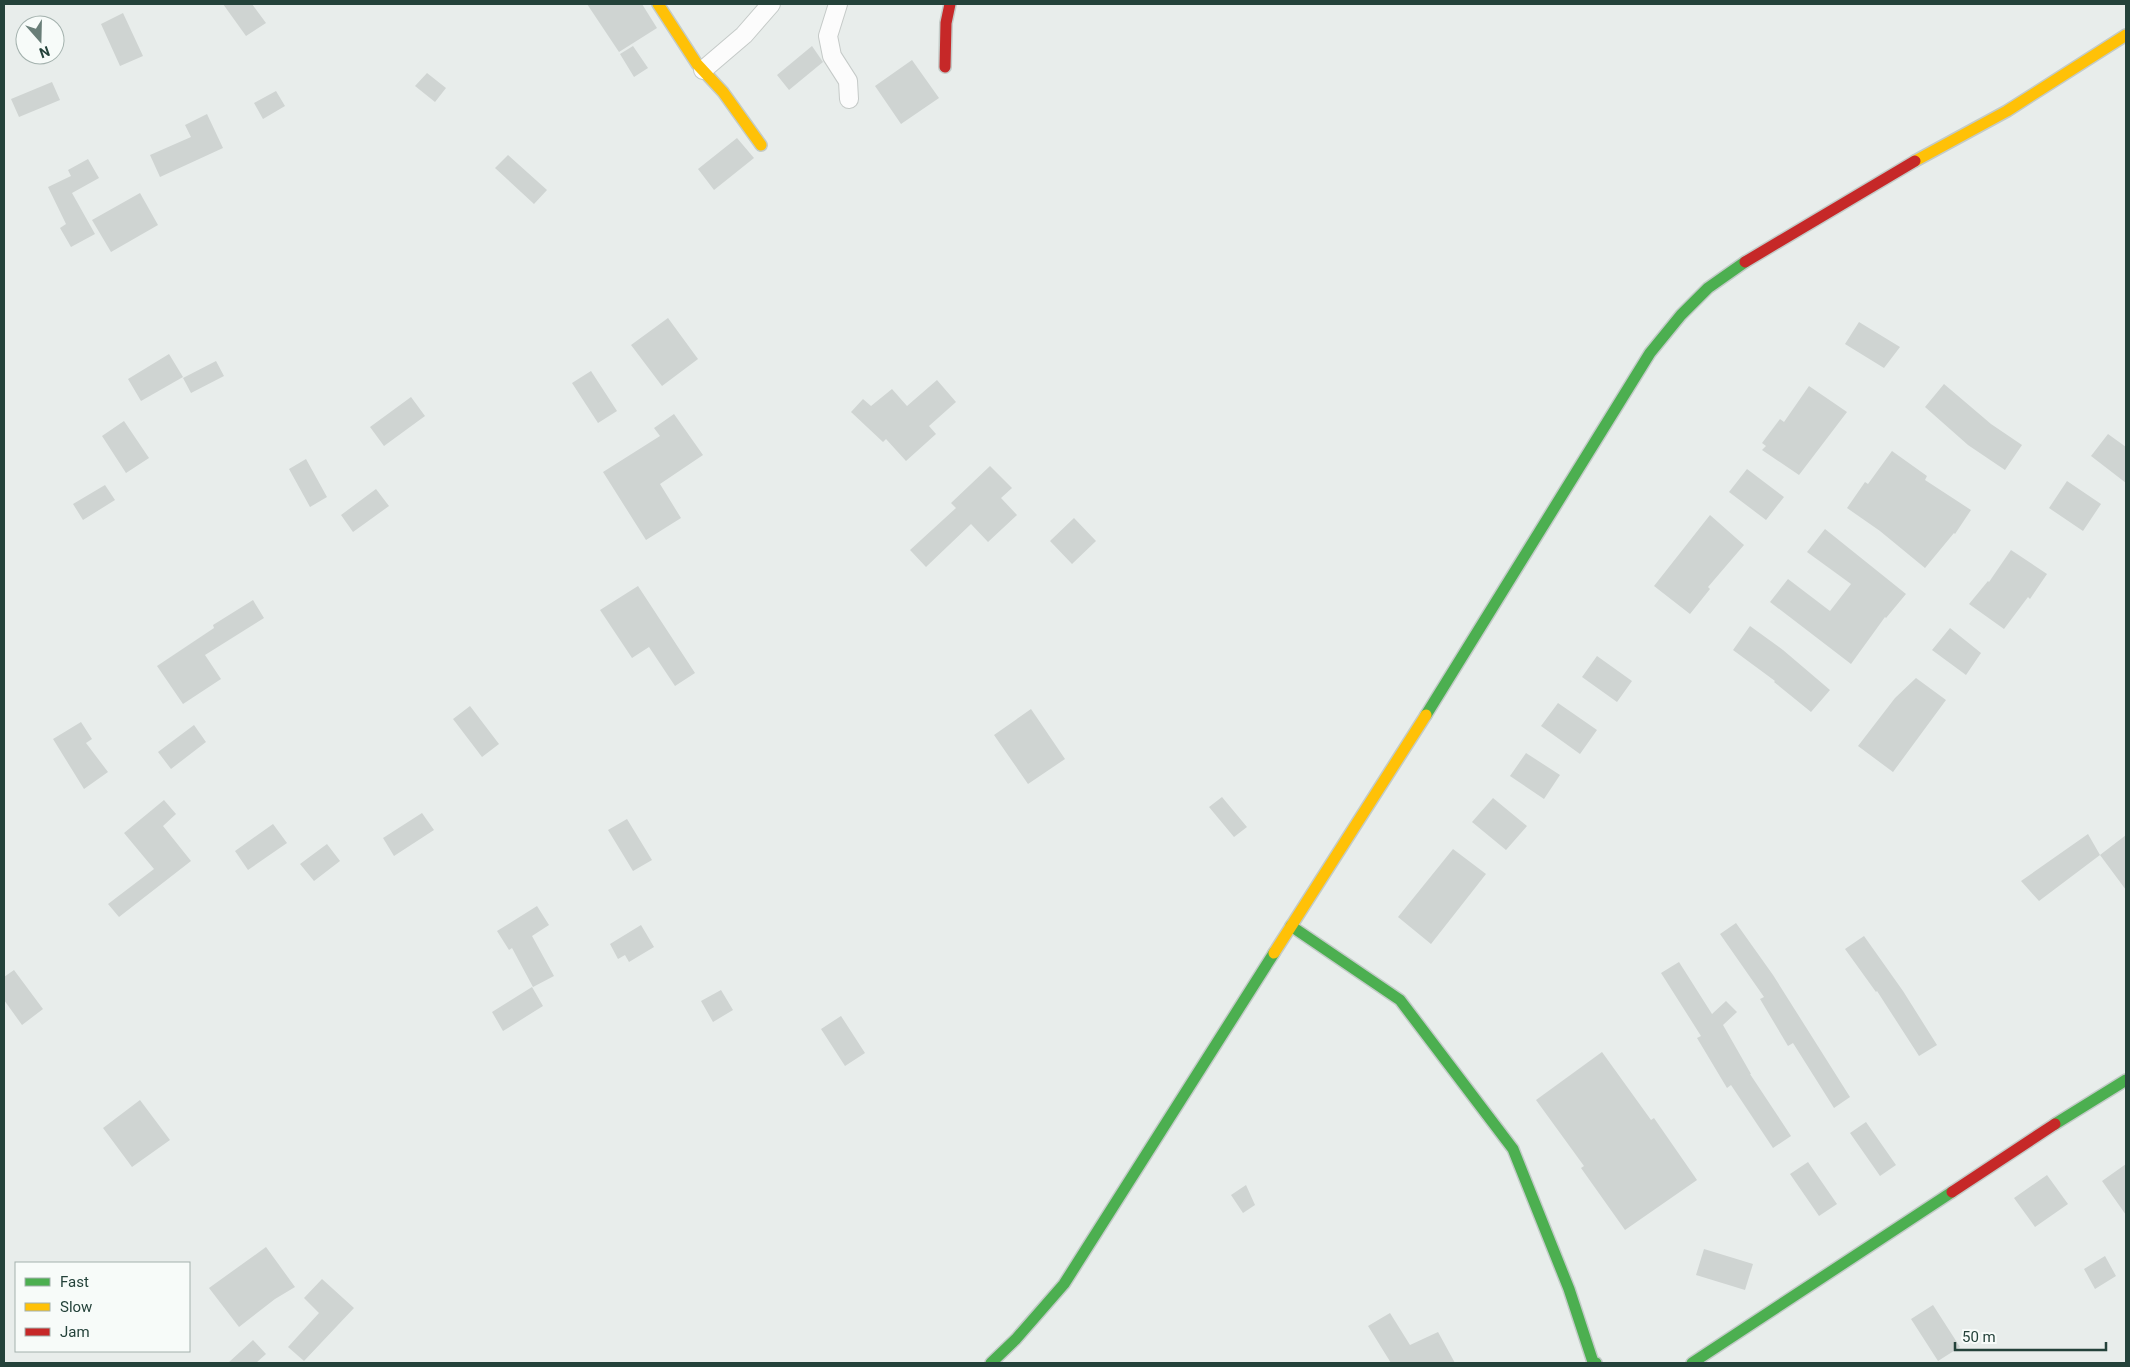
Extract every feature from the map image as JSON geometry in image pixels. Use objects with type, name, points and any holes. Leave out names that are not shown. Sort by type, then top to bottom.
[{"type":"street","points":[[658,4],[703,70],[724,92],[761,145]]},
{"type":"street","points":[[703,70],[744,35],[771,4]]},
{"type":"street","points":[[838,4],[828,36],[832,56],[848,81],[850,99]]},
{"type":"street","points":[[945,66],[946,23],[950,4]]},
{"type":"street","points":[[991,1363],[1016,1339],[1064,1284],[1445,684],[1650,353],[1681,315],[1708,288],[1756,254],[1923,156],[2007,111],[2126,36]]},
{"type":"street","points":[[1291,926],[1400,1000],[1513,1149],[1569,1289],[1592,1362],[1596,1363]]},
{"type":"street","points":[[1692,1363],[2024,1144],[2126,1080]]},
{"type":"building","points":[[223,4],[252,4],[266,23],[246,36]]},
{"type":"building","points":[[587,4],[642,4],[657,28],[619,52]]},
{"type":"building","points":[[123,13],[143,56],[120,66],[101,24]]},
{"type":"building","points":[[633,46],[648,68],[634,77],[620,54]]},
{"type":"building","points":[[812,46],[823,62],[789,90],[777,75]]},
{"type":"building","points":[[912,60],[939,98],[901,124],[875,86]]},
{"type":"building","points":[[427,73],[446,88],[435,102],[415,86]]},
{"type":"building","points":[[52,82],[60,100],[19,117],[11,99]]},
{"type":"building","points":[[276,91],[285,106],[263,119],[254,103]]},
{"type":"building","points":[[207,114],[223,148],[160,177],[150,155],[191,137],[185,125]]},
{"type":"building","points":[[737,138],[754,158],[714,190],[698,169]]},
{"type":"building","points":[[508,155],[547,190],[534,204],[495,168]]},
{"type":"building","points":[[88,159],[99,178],[72,193],[95,234],[71,247],[60,228],[66,224],[48,187],[71,176],[68,170]]},
{"type":"building","points":[[140,193],[158,225],[111,252],[92,220]]},
{"type":"building","points":[[668,318],[698,359],[662,386],[631,345]]},
{"type":"building","points":[[1859,322],[1900,347],[1884,368],[1845,344]]},
{"type":"building","points":[[169,354],[183,377],[141,401],[128,379]]},
{"type":"building","points":[[216,361],[224,376],[191,393],[183,378]]},
{"type":"building","points":[[591,371],[617,411],[598,423],[572,383]]},
{"type":"building","points":[[937,380],[956,402],[929,426],[936,434],[906,461],[886,439],[883,442],[851,412],[863,399],[871,406],[892,389],[907,406]]},
{"type":"building","points":[[1944,384],[1991,424],[2022,445],[2005,470],[1968,445],[1925,407]]},
{"type":"building","points":[[1809,386],[1847,412],[1799,475],[1762,450],[1766,446],[1762,443],[1780,419],[1784,422]]},
{"type":"building","points":[[411,397],[425,416],[384,446],[370,427]]},
{"type":"building","points":[[674,414],[703,455],[660,484],[681,518],[646,540],[603,472],[660,436],[654,428]]},
{"type":"building","points":[[124,421],[149,458],[126,473],[102,436]]},
{"type":"building","points":[[2108,434],[2126,447],[2126,483],[2091,456]]},
{"type":"building","points":[[1892,451],[1927,476],[1925,480],[1971,510],[1955,534],[1925,568],[1880,531],[1847,508],[1865,482],[1868,484]]},
{"type":"building","points":[[306,459],[327,497],[310,507],[289,469]]},
{"type":"building","points":[[990,466],[1012,488],[1001,498],[1017,515],[988,542],[971,524],[926,567],[910,550],[956,508],[951,503]]},
{"type":"building","points":[[1747,469],[1784,497],[1766,520],[1729,492]]},
{"type":"building","points":[[2067,481],[2101,504],[2083,531],[2049,508]]},
{"type":"building","points":[[105,485],[115,500],[83,520],[73,504]]},
{"type":"building","points":[[376,489],[389,506],[353,532],[341,515]]},
{"type":"building","points":[[1710,515],[1744,545],[1708,587],[1710,589],[1690,614],[1654,586]]},
{"type":"building","points":[[1074,518],[1096,541],[1072,564],[1050,541]]},
{"type":"building","points":[[1825,529],[1906,594],[1885,617],[1851,664],[1770,602],[1788,579],[1830,611],[1851,584],[1807,552]]},
{"type":"building","points":[[2011,550],[2047,574],[2030,599],[2028,597],[2004,629],[1969,604],[1989,582]]},
{"type":"building","points":[[638,586],[695,673],[675,686],[649,647],[632,658],[600,610]]},
{"type":"building","points":[[253,600],[264,618],[205,655],[221,679],[183,704],[157,666],[214,628],[213,625]]},
{"type":"building","points":[[1750,626],[1783,650],[1830,690],[1811,712],[1775,681],[1733,650]]},
{"type":"building","points":[[1950,628],[1981,653],[1966,675],[1932,650]]},
{"type":"building","points":[[1597,656],[1632,681],[1617,702],[1582,677]]},
{"type":"building","points":[[1916,678],[1946,700],[1893,772],[1858,746],[1895,698]]},
{"type":"building","points":[[1558,703],[1597,730],[1580,754],[1541,726]]},
{"type":"building","points":[[470,706],[499,744],[482,757],[453,719]]},
{"type":"building","points":[[1031,709],[1065,759],[1028,784],[994,735]]},
{"type":"building","points":[[81,722],[92,739],[86,743],[108,772],[84,789],[53,739]]},
{"type":"building","points":[[194,725],[206,742],[171,769],[158,752]]},
{"type":"building","points":[[1526,753],[1560,775],[1544,799],[1510,776]]},
{"type":"building","points":[[1222,797],[1247,827],[1234,837],[1209,807]]},
{"type":"building","points":[[1493,798],[1527,826],[1506,850],[1472,822]]},
{"type":"building","points":[[164,800],[176,814],[163,826],[191,861],[119,917],[108,904],[154,869],[124,833]]},
{"type":"building","points":[[422,813],[434,830],[394,856],[383,838]]},
{"type":"building","points":[[627,819],[652,860],[633,871],[608,830]]},
{"type":"building","points":[[273,824],[287,843],[248,870],[235,851]]},
{"type":"building","points":[[2088,834],[2100,855],[2039,901],[2021,881]]},
{"type":"building","points":[[2126,835],[2126,890],[2100,855]]},
{"type":"building","points":[[327,844],[340,861],[314,881],[300,864]]},
{"type":"building","points":[[1453,849],[1486,874],[1431,944],[1398,917]]},
{"type":"building","points":[[537,906],[549,925],[532,936],[554,976],[533,987],[512,948],[509,950],[497,931]]},
{"type":"building","points":[[1736,923],[1773,975],[1850,1097],[1834,1108],[1793,1043],[1788,1046],[1760,999],[1764,997],[1720,934]]},
{"type":"building","points":[[641,925],[654,947],[629,962],[625,955],[618,959],[610,944]]},
{"type":"building","points":[[1864,936],[1903,991],[1937,1045],[1919,1056],[1877,991],[1845,949]]},
{"type":"building","points":[[1679,962],[1712,1014],[1726,1001],[1737,1012],[1723,1025],[1750,1074],[1791,1136],[1773,1148],[1731,1085],[1727,1088],[1697,1038],[1701,1036],[1661,973]]},
{"type":"building","points":[[14,970],[43,1009],[22,1025],[4,1000],[4,977]]},
{"type":"building","points":[[532,987],[543,1006],[503,1031],[492,1012]]},
{"type":"building","points":[[721,990],[733,1010],[713,1022],[701,1001]]},
{"type":"building","points":[[841,1016],[865,1053],[845,1066],[821,1029]]},
{"type":"building","points":[[1602,1052],[1651,1120],[1654,1118],[1697,1180],[1625,1230],[1581,1168],[1584,1166],[1536,1100]]},
{"type":"building","points":[[140,1100],[170,1140],[132,1167],[103,1128]]},
{"type":"building","points":[[1866,1122],[1896,1165],[1880,1176],[1850,1133]]},
{"type":"building","points":[[1808,1162],[1837,1204],[1819,1216],[1790,1174]]},
{"type":"building","points":[[2126,1164],[2126,1215],[2102,1181]]},
{"type":"building","points":[[2047,1175],[2068,1204],[2035,1227],[2014,1198]]},
{"type":"building","points":[[1246,1185],[1255,1205],[1243,1213],[1231,1195]]},
{"type":"building","points":[[266,1247],[295,1287],[275,1299],[239,1327],[209,1288]]},
{"type":"building","points":[[1704,1249],[1753,1264],[1745,1290],[1696,1275]]},
{"type":"building","points":[[2105,1256],[2116,1276],[2095,1289],[2084,1269]]},
{"type":"building","points":[[322,1279],[354,1308],[304,1361],[288,1347],[319,1313],[304,1298]]},
{"type":"building","points":[[1933,1305],[1960,1347],[1938,1361],[1911,1319]]},
{"type":"building","points":[[1390,1313],[1410,1345],[1438,1332],[1455,1363],[1391,1363],[1368,1326]]},
{"type":"building","points":[[253,1340],[266,1354],[256,1363],[228,1363]]},
{"type":"traffic: fast","points":[[1426,715],[1650,353],[1681,315],[1708,288],[1745,262]]},
{"type":"traffic: fast","points":[[1291,926],[1400,1000],[1513,1149],[1569,1289],[1593,1362],[1596,1363]]},
{"type":"traffic: fast","points":[[991,1363],[1016,1339],[1064,1284],[1274,953]]},
{"type":"traffic: fast","points":[[2055,1124],[2126,1080]]},
{"type":"traffic: fast","points":[[1692,1363],[1952,1192]]},
{"type":"traffic: slow","points":[[658,4],[697,64],[723,92],[761,145]]},
{"type":"traffic: slow","points":[[1915,161],[2007,111],[2126,35]]},
{"type":"traffic: slow","points":[[1274,953],[1426,715]]},
{"type":"traffic: jam","points":[[945,67],[946,23],[950,4]]},
{"type":"traffic: jam","points":[[1745,262],[1915,161]]},
{"type":"traffic: jam","points":[[1952,1192],[2055,1124]]}]
